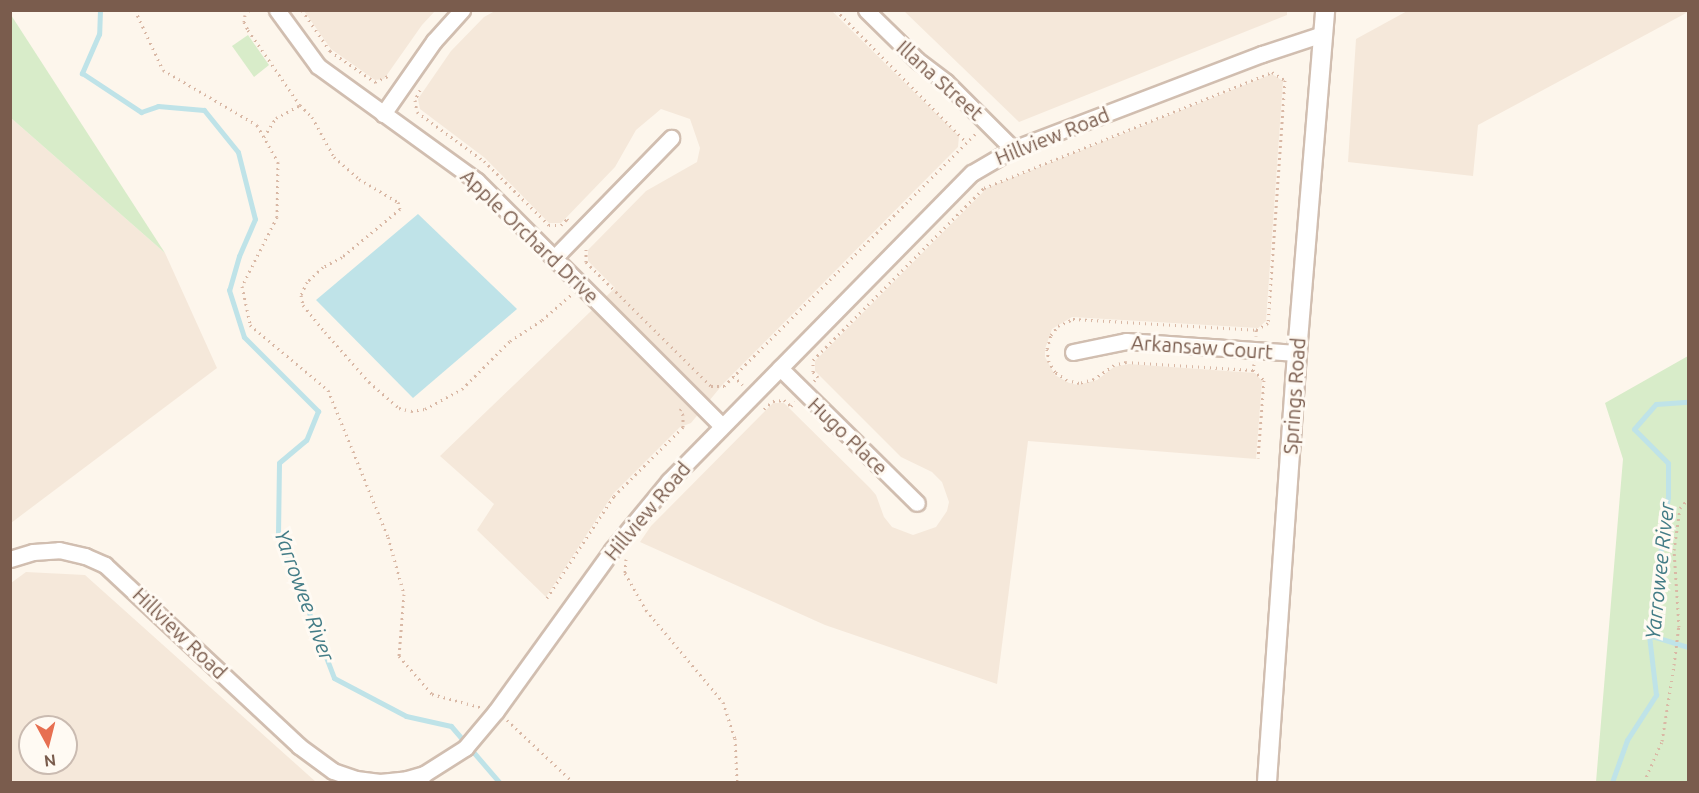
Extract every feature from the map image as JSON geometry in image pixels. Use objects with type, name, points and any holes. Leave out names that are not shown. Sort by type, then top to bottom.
[{"type":"street","name":"Apple Orchard Drive","points":[[277,10],[318,66],[477,181],[722,426]]},
{"type":"street","points":[[383,114],[434,41],[462,10]]},
{"type":"street","name":"Illana Street","points":[[866,10],[1013,149]]},
{"type":"street","name":"Springs Road","points":[[1267,783],[1296,353],[1325,10]]},
{"type":"street","name":"Hillview Road","points":[[10,560],[33,552],[59,550],[85,556],[105,565],[310,756],[333,771],[364,780],[407,779],[433,770],[465,748],[492,716],[560,620],[631,526],[669,481],[965,179],[982,166],[1013,149],[1262,54],[1323,34]]},
{"type":"street","points":[[554,258],[671,138]]},
{"type":"street","name":"Arkansaw Court","points":[[1074,352],[1126,341],[1296,353]]},
{"type":"street","name":"Hugo Place","points":[[780,368],[917,503]]},
{"type":"path","points":[[135,10],[163,70],[257,125],[278,162],[277,217],[242,286],[250,325],[328,390],[388,537],[404,594],[399,656],[432,694],[492,716],[522,731],[573,783]]},
{"type":"path","points":[[249,10],[244,22],[248,30],[300,105],[312,117],[334,157],[359,178],[398,202],[400,209],[342,257],[323,267],[307,282],[301,295],[303,305],[325,332],[369,382],[394,405],[411,411],[425,409],[462,389],[510,341],[543,320],[581,285]]},
{"type":"path","points":[[302,10],[330,51],[375,82],[386,80],[393,69],[421,90],[415,100],[417,112],[484,161],[549,225],[561,225],[567,219],[592,243],[586,249],[586,262],[711,386],[724,386],[987,123]]},
{"type":"path","points":[[836,10],[966,142]]},
{"type":"path","points":[[758,416],[773,401],[784,400],[791,406],[818,377],[813,372],[813,360],[984,188],[1272,72],[1285,80],[1268,322],[1256,330],[1255,341]]},
{"type":"path","points":[[264,137],[276,118],[300,105]]},
{"type":"path","points":[[1254,360],[1253,370],[1264,380],[1258,458]]},
{"type":"path","points":[[548,598],[614,496],[684,427],[680,410],[707,382]]},
{"type":"path","points":[[1644,783],[1662,741],[1679,627],[1674,550],[1680,508],[1689,499]]},
{"type":"path","points":[[629,555],[624,570],[638,597],[660,629],[699,671],[723,702],[735,738],[737,783]]},
{"type":"shaded area","points":[[1287,10],[1287,15],[1019,122],[904,11]]},
{"type":"shaded area","points":[[1409,10],[1688,10],[1688,12],[1478,125],[1473,176],[1348,162],[1356,39]]},
{"type":"shaded area","points":[[304,11],[435,11],[422,25],[384,79],[375,80],[331,49]]},
{"type":"shaded area","points":[[495,11],[832,11],[959,136],[958,147],[723,384],[691,423],[680,427],[613,494],[546,597],[477,530],[494,504],[440,456],[615,288],[588,261],[588,250],[646,191],[697,162],[700,148],[690,119],[661,109],[636,130],[615,167],[561,223],[549,223],[485,158],[420,109],[418,99],[451,51],[484,17]]},
{"type":"shaded area","points":[[1272,74],[1283,81],[1266,321],[1258,328],[1072,317],[1052,329],[1045,349],[1045,357],[1055,375],[1078,385],[1097,380],[1114,367],[1129,364],[1255,373],[1262,381],[1256,459],[1028,441],[997,684],[825,625],[640,542],[651,526],[773,403],[784,403],[870,488],[876,495],[884,517],[892,527],[913,535],[936,527],[947,511],[949,502],[942,482],[932,472],[901,457],[815,371],[815,361],[987,188]]},
{"type":"shaded area","points":[[11,118],[165,253],[217,368],[11,523]]},
{"type":"shaded area","points":[[26,572],[85,575],[316,782],[11,782],[11,583]]},
{"type":"green space","points":[[11,15],[165,253],[11,118]]},
{"type":"green space","points":[[248,35],[269,65],[254,77],[232,46]]},
{"type":"green space","points":[[1688,356],[1688,782],[1596,782],[1623,459],[1605,403]]},
{"type":"water","points":[[418,214],[517,309],[413,398],[316,300]]},
{"type":"waterway","name":"Yarrowee River","points":[[100,10],[99,34],[82,73],[141,112],[158,106],[204,110],[238,152],[255,219],[239,256],[229,290],[244,337],[318,411],[306,440],[279,463],[278,532],[334,678],[406,716],[451,726],[499,782]]},
{"type":"waterway","name":"Yarrowee River","points":[[1612,782],[1627,740],[1656,695],[1649,635],[1668,497],[1668,463],[1634,429],[1656,404],[1688,402]]},
{"type":"waterway","points":[[1649,635],[1688,647]]}]
